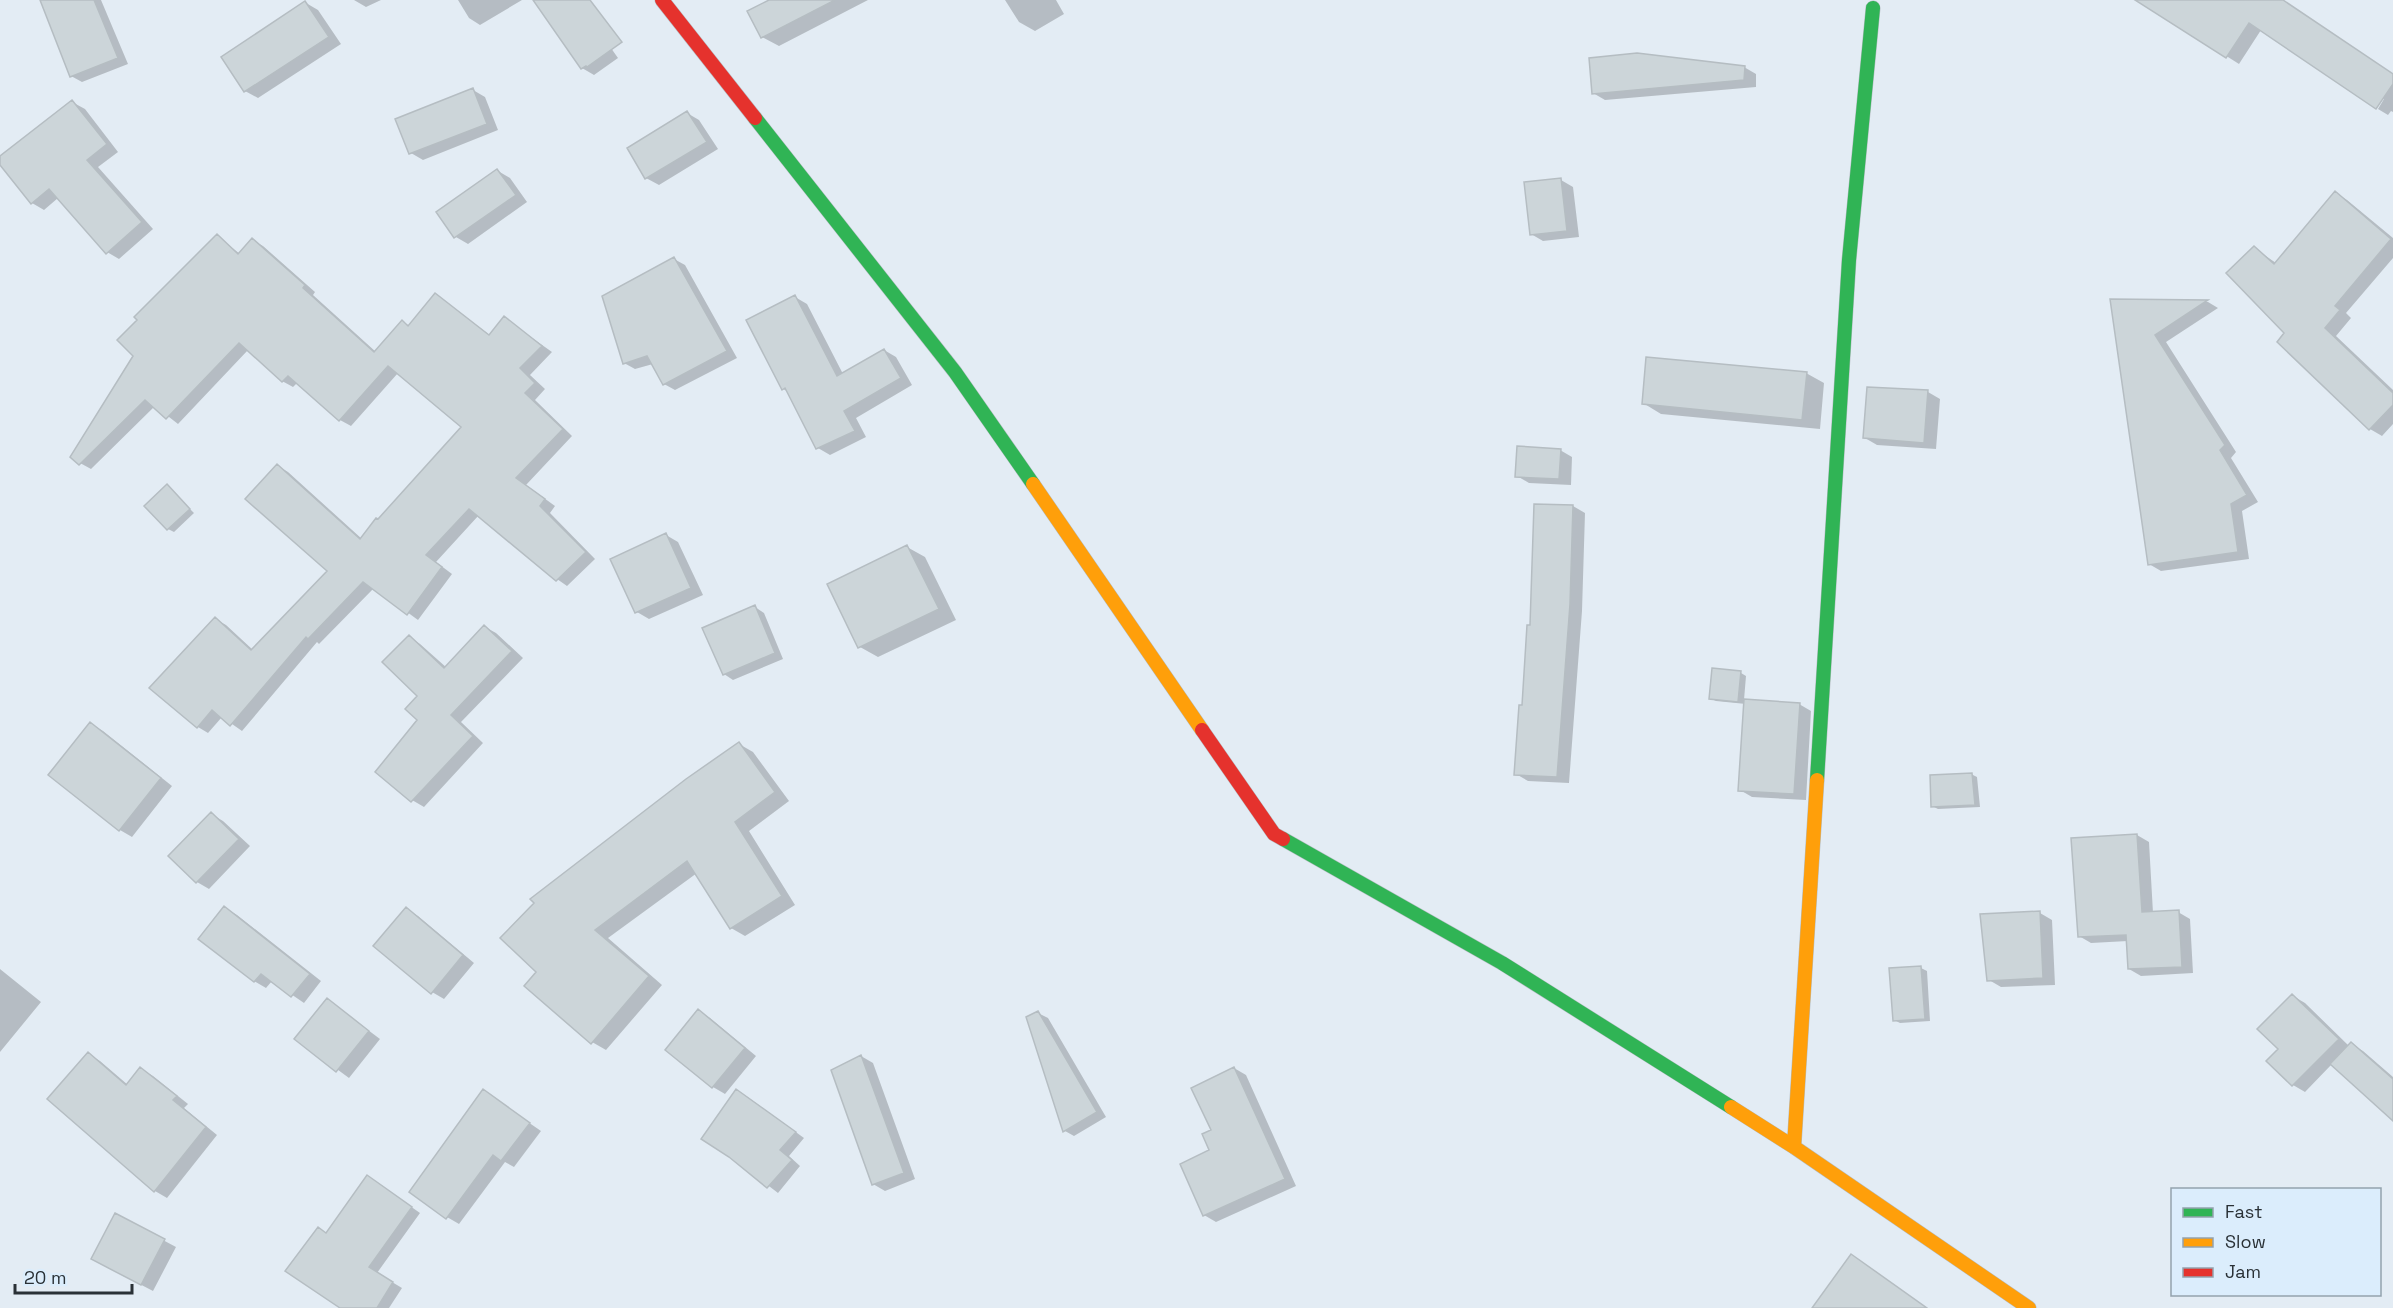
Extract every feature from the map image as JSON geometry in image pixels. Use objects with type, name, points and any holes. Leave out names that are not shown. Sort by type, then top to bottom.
[{"type":"street","points":[[662,0],[955,372],[1274,834],[1502,963],[1794,1147],[2029,1308]]},
{"type":"street","points":[[1794,1147],[1850,260],[1873,8]]},
{"type":"building","points":[[40,0],[94,0],[118,58],[70,77]]},
{"type":"building","points":[[533,0],[590,0],[622,42],[581,69]]},
{"type":"building","points":[[769,0],[835,0],[761,38],[747,11]]},
{"type":"building","points":[[2135,0],[2283,0],[2393,74],[2393,84],[2376,109],[2249,23],[2226,58]]},
{"type":"building","points":[[305,1],[329,37],[244,92],[221,57]]},
{"type":"building","points":[[1637,53],[1745,66],[1744,80],[1592,94],[1589,58]]},
{"type":"building","points":[[473,88],[487,124],[409,154],[395,119]]},
{"type":"building","points":[[72,100],[107,144],[87,160],[142,222],[106,254],[49,189],[31,204],[0,165],[0,156]]},
{"type":"building","points":[[687,111],[707,142],[645,179],[627,148]]},
{"type":"building","points":[[497,169],[516,195],[454,238],[436,212]]},
{"type":"building","points":[[1561,178],[1567,231],[1530,235],[1524,182]]},
{"type":"building","points":[[2335,191],[2391,239],[2335,306],[2340,310],[2325,328],[2393,393],[2393,405],[2369,430],[2277,342],[2284,333],[2226,273],[2254,246],[2274,264]]},
{"type":"building","points":[[217,234],[238,254],[252,238],[305,285],[303,288],[374,352],[402,320],[408,326],[435,293],[489,335],[504,316],[542,346],[520,368],[535,383],[525,393],[563,429],[516,478],[545,499],[540,506],[586,552],[556,581],[469,509],[426,555],[442,567],[407,615],[363,582],[308,639],[306,637],[230,726],[212,710],[197,728],[149,688],[215,617],[251,650],[327,571],[245,499],[277,464],[360,539],[376,518],[378,519],[461,427],[388,366],[339,421],[288,376],[282,382],[239,343],[166,419],[145,400],[79,465],[70,457],[133,356],[117,340],[137,320],[134,317]]},
{"type":"building","points":[[674,257],[727,351],[663,385],[647,356],[623,364],[602,296]]},
{"type":"building","points":[[795,295],[837,376],[884,349],[901,378],[844,411],[855,431],[816,449],[785,388],[782,390],[746,320]]},
{"type":"building","points":[[2110,299],[2208,300],[2155,335],[2225,445],[2220,450],[2247,495],[2231,504],[2238,552],[2148,565]]},
{"type":"building","points":[[1646,357],[1807,372],[1802,420],[1642,404]]},
{"type":"building","points":[[1867,387],[1928,390],[1924,443],[1863,438]]},
{"type":"building","points":[[1517,446],[1561,449],[1559,479],[1515,477]]},
{"type":"building","points":[[167,484],[190,509],[167,530],[144,506]]},
{"type":"building","points":[[1534,504],[1573,505],[1570,604],[1557,777],[1514,775],[1519,705],[1522,705],[1527,625],[1530,625]]},
{"type":"building","points":[[666,533],[691,588],[635,613],[610,559]]},
{"type":"building","points":[[907,545],[939,609],[858,648],[827,584]]},
{"type":"building","points":[[755,605],[775,653],[723,675],[702,628]]},
{"type":"building","points":[[484,625],[512,651],[451,715],[473,736],[411,802],[375,772],[417,720],[405,709],[417,696],[382,662],[409,635],[444,668]]},
{"type":"building","points":[[1712,668],[1741,671],[1738,702],[1709,699]]},
{"type":"building","points":[[1744,699],[1800,703],[1794,794],[1738,791]]},
{"type":"building","points":[[90,722],[161,778],[119,831],[48,775]]},
{"type":"building","points":[[739,742],[775,792],[735,822],[782,896],[730,929],[687,861],[595,930],[649,976],[591,1044],[524,986],[536,972],[500,938],[534,903],[530,899],[686,779]]},
{"type":"building","points":[[1972,773],[1975,805],[1931,807],[1930,775]]},
{"type":"building","points":[[211,812],[239,839],[196,883],[168,856]]},
{"type":"building","points":[[2137,834],[2142,912],[2179,910],[2182,967],[2128,969],[2126,935],[2078,937],[2071,838]]},
{"type":"building","points":[[224,906],[310,974],[291,997],[261,974],[254,982],[198,939]]},
{"type":"building","points":[[406,907],[463,955],[431,994],[373,946]]},
{"type":"building","points":[[2040,911],[2043,978],[1987,981],[1980,914]]},
{"type":"building","points":[[1921,966],[1925,1019],[1893,1021],[1889,968]]},
{"type":"building","points":[[2292,994],[2339,1039],[2292,1086],[2266,1061],[2278,1049],[2257,1029]]},
{"type":"building","points":[[327,998],[369,1031],[336,1072],[294,1039]]},
{"type":"building","points":[[698,1009],[745,1048],[712,1088],[665,1050]]},
{"type":"building","points":[[1038,1011],[1097,1112],[1063,1132],[1026,1017]]},
{"type":"building","points":[[2351,1042],[2393,1079],[2393,1121],[2330,1064]]},
{"type":"building","points":[[88,1052],[126,1085],[140,1067],[177,1096],[173,1100],[206,1127],[154,1192],[47,1099]]},
{"type":"building","points":[[861,1055],[904,1173],[872,1185],[831,1070]]},
{"type":"building","points":[[1234,1067],[1285,1179],[1203,1216],[1180,1164],[1209,1150],[1202,1134],[1211,1130],[1191,1088]]},
{"type":"building","points":[[483,1089],[530,1123],[501,1161],[493,1155],[446,1219],[409,1192]]},
{"type":"building","points":[[736,1089],[796,1132],[780,1150],[792,1160],[767,1188],[729,1157],[701,1139]]},
{"type":"building","points":[[367,1175],[412,1207],[369,1267],[393,1282],[377,1308],[340,1308],[285,1271],[318,1227],[326,1233]]},
{"type":"building","points":[[115,1213],[165,1239],[141,1285],[91,1259]]},
{"type":"building","points":[[1851,1254],[1927,1308],[1812,1308]]},
{"type":"traffic: fast","points":[[1817,780],[1849,260],[1873,8]]},
{"type":"traffic: fast","points":[[755,118],[955,372],[1033,484]]},
{"type":"traffic: fast","points":[[1283,839],[1502,963],[1731,1107]]},
{"type":"traffic: slow","points":[[1033,484],[1202,730]]},
{"type":"traffic: slow","points":[[1794,1147],[1817,780]]},
{"type":"traffic: slow","points":[[1731,1107],[1794,1147],[2029,1308]]},
{"type":"traffic: jam","points":[[662,0],[755,118]]},
{"type":"traffic: jam","points":[[1202,730],[1274,834],[1283,839]]}]
